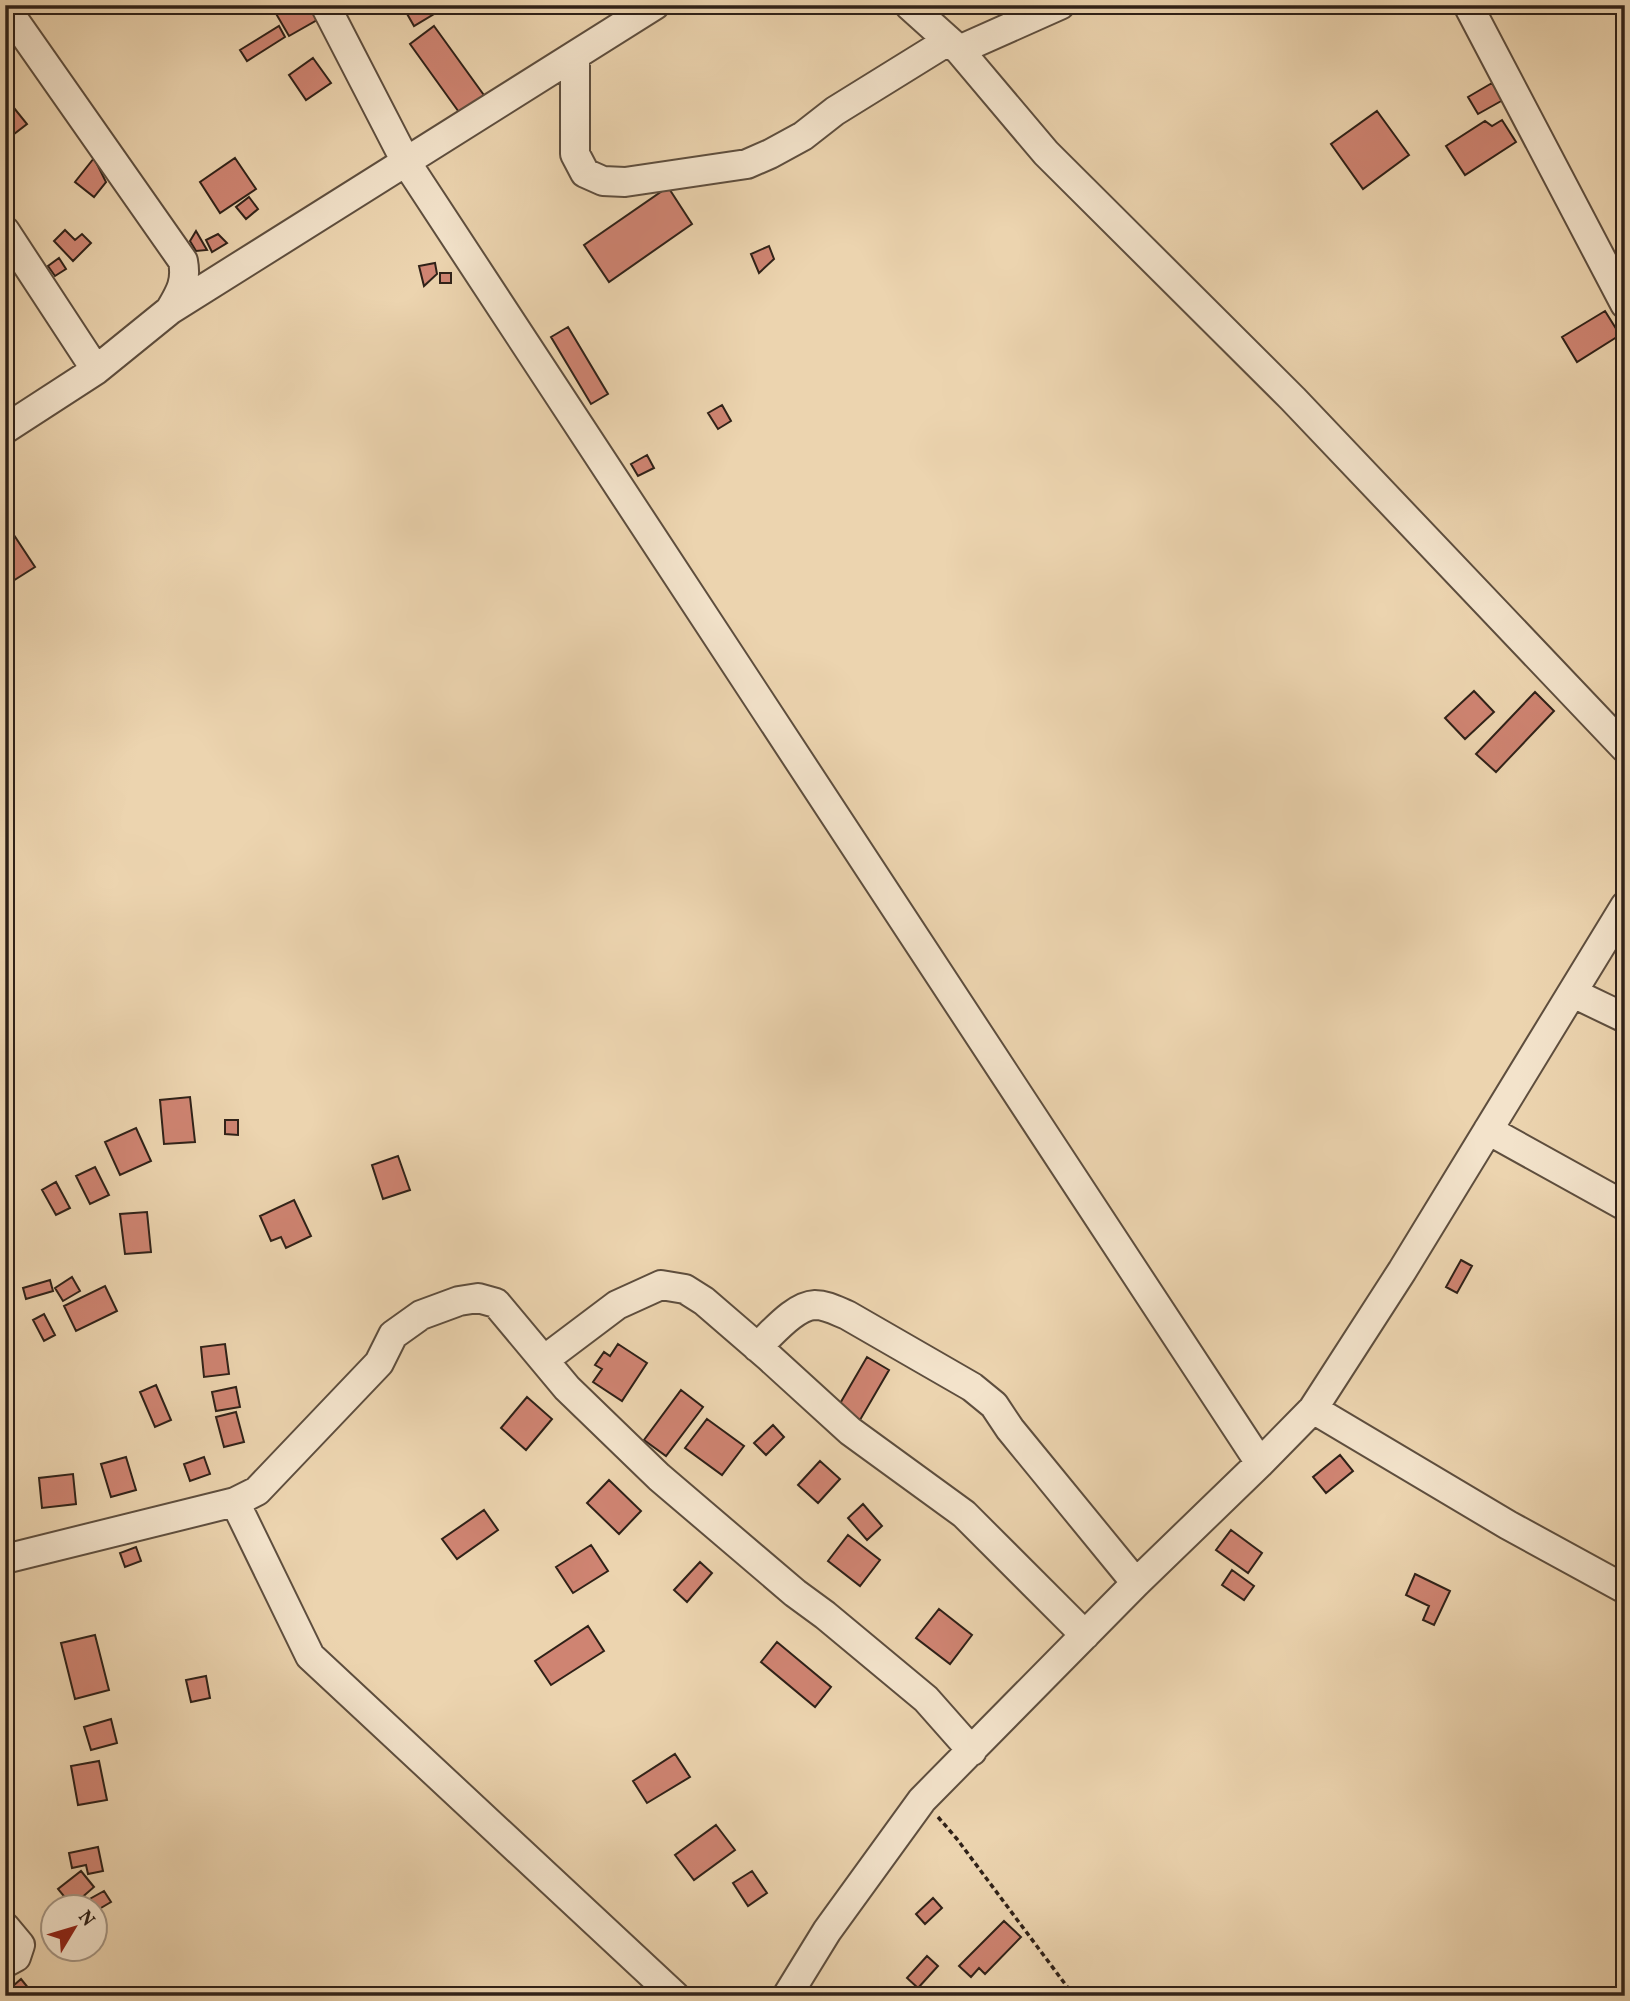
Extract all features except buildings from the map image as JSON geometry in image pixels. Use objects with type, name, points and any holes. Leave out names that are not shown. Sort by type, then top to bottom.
[{"type":"street","points":[[324,5],[406,162],[1261,1463]]},
{"type":"street","points":[[5,429],[96,370],[170,310],[656,5]]},
{"type":"street","points":[[909,5],[953,45],[1046,153],[1293,399],[1625,747]]},
{"type":"street","points":[[575,57],[575,154],[585,173],[603,181],[625,182],[747,164],[803,136],[835,111],[953,45],[1060,5]]},
{"type":"street","points":[[1468,5],[1625,304]]},
{"type":"street","points":[[5,7],[183,261],[183,289],[170,310]]},
{"type":"street","points":[[5,231],[96,370]]},
{"type":"street","points":[[787,1996],[827,1931],[922,1800],[1136,1583],[1313,1409],[1402,1271],[1625,906]]},
{"type":"street","points":[[1573,993],[1625,1018]]},
{"type":"street","points":[[1488,1130],[1625,1206]]},
{"type":"street","points":[[544,1360],[617,1306],[661,1285],[685,1289],[704,1301],[850,1431],[964,1514],[1085,1635]]},
{"type":"street","points":[[6,1556],[235,1502],[257,1491],[379,1363],[393,1335],[421,1315],[459,1301],[478,1298],[496,1303],[567,1388],[659,1477],[795,1593],[926,1699],[972,1751]]},
{"type":"street","points":[[757,1347],[797,1311],[813,1305],[827,1307],[847,1315],[972,1387],[994,1405],[1010,1429],[1136,1583]]},
{"type":"street","points":[[1313,1409],[1497,1519],[1625,1589]]},
{"type":"street","points":[[235,1502],[310,1656],[675,1996]]},
{"type":"street","points":[[5,1927],[20,1945],[16,1957],[5,1964]]},
{"type":"path","points":[[922,1800],[957,1839],[1074,1996]]}]
